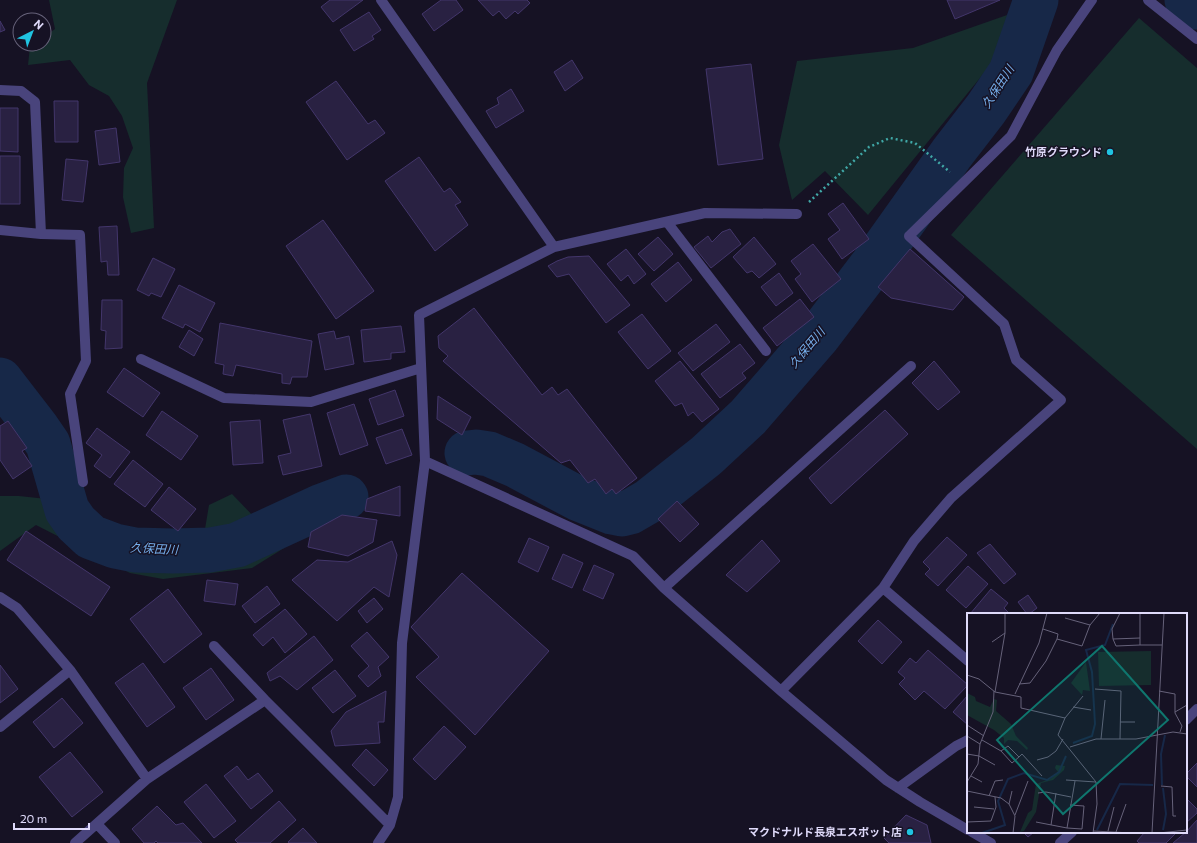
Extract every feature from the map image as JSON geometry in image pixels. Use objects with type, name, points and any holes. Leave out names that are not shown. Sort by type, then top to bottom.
[{"type":"street","points":[[381,0],[554,247]]},
{"type":"street","points":[[781,691],[883,588],[914,541],[951,498],[1061,400],[1016,360],[1004,324],[909,236],[964,184],[1011,136],[1057,50],[1092,0]]},
{"type":"street","points":[[1148,0],[1197,39]]},
{"type":"street","points":[[0,90],[21,91],[35,102],[41,234]]},
{"type":"street","points":[[378,843],[390,825],[398,797],[402,643],[425,461],[419,314],[554,247],[705,213],[797,214]]},
{"type":"street","points":[[667,222],[766,351]]},
{"type":"street","points":[[0,230],[41,234],[80,235],[86,361],[70,394],[83,482]]},
{"type":"street","points":[[141,359],[224,398],[311,402],[421,368]]},
{"type":"street","points":[[664,588],[911,366]]},
{"type":"street","points":[[425,461],[633,556],[664,588],[781,691],[886,780],[967,829]]},
{"type":"street","points":[[883,588],[967,660]]},
{"type":"street","points":[[0,597],[17,608],[70,670],[146,779]]},
{"type":"street","points":[[214,646],[265,700],[390,825]]},
{"type":"street","points":[[0,727],[70,670]]},
{"type":"street","points":[[75,843],[146,779],[265,700]]},
{"type":"street","points":[[1187,719],[1197,709]]},
{"type":"street","points":[[898,788],[956,746],[967,740]]},
{"type":"street","points":[[97,824],[114,843]]},
{"type":"street","points":[[974,833],[992,843]]},
{"type":"street","points":[[1060,843],[1071,833]]},
{"type":"path","points":[[797,214],[869,147],[890,138],[915,143],[964,184]]},
{"type":"green space","points":[[49,0],[177,0],[147,83],[154,228],[131,233],[123,197],[124,168],[133,148],[122,116],[109,96],[89,85],[70,60],[28,65],[29,52],[52,52],[52,31],[55,29]]},
{"type":"green space","points":[[1010,14],[1007,45],[868,215],[825,171],[792,200],[779,145],[797,61],[913,48]]},
{"type":"green space","name":"竹原グラウンド","points":[[1139,18],[1197,68],[1197,449],[951,235]]},
{"type":"green space","points":[[232,494],[284,548],[252,568],[163,579],[130,573],[36,525],[0,551],[0,496],[19,496],[47,499],[91,537],[115,546],[210,550],[205,529],[209,505]]},
{"type":"building","points":[[330,0],[363,0],[333,22],[321,7]]},
{"type":"building","points":[[441,0],[456,0],[463,10],[434,31],[422,14]]},
{"type":"building","points":[[478,0],[527,0],[530,3],[518,14],[515,11],[506,19],[499,11],[493,16]]},
{"type":"building","points":[[947,0],[1000,0],[955,19]]},
{"type":"building","points":[[369,12],[381,30],[372,36],[374,39],[354,51],[340,30]]},
{"type":"building","points":[[0,21],[5,30],[0,32]]},
{"type":"building","points":[[572,60],[583,78],[565,91],[554,72]]},
{"type":"building","points":[[751,64],[763,159],[718,165],[706,69]]},
{"type":"building","points":[[336,81],[368,124],[375,120],[385,133],[347,160],[306,102]]},
{"type":"building","points":[[511,89],[524,111],[496,128],[486,111],[499,104],[497,98]]},
{"type":"building","points":[[54,101],[78,101],[78,142],[55,142]]},
{"type":"building","points":[[0,108],[18,108],[18,152],[0,151]]},
{"type":"building","points":[[116,128],[120,162],[99,165],[95,131]]},
{"type":"building","points":[[0,156],[20,156],[20,204],[0,204]]},
{"type":"building","points":[[419,157],[444,192],[450,188],[461,202],[455,205],[468,225],[435,251],[385,181]]},
{"type":"building","points":[[66,159],[88,161],[83,202],[62,200]]},
{"type":"building","points":[[843,203],[869,239],[842,259],[828,239],[840,230],[828,214]]},
{"type":"building","points":[[323,220],[374,291],[336,319],[286,246]]},
{"type":"building","points":[[117,226],[119,275],[108,275],[107,261],[101,262],[99,227]]},
{"type":"building","points":[[730,229],[741,244],[711,268],[694,247],[708,236],[712,242],[722,232]]},
{"type":"building","points":[[658,237],[673,254],[654,271],[638,254]]},
{"type":"building","points":[[754,237],[776,264],[759,278],[752,271],[747,273],[733,257]]},
{"type":"building","points":[[813,244],[841,279],[812,302],[795,279],[801,274],[791,261]]},
{"type":"building","points":[[626,249],[646,274],[634,284],[628,275],[621,281],[607,264]]},
{"type":"building","points":[[910,249],[964,297],[953,310],[891,298],[878,287]]},
{"type":"building","points":[[589,256],[630,305],[606,323],[569,274],[557,277],[548,266],[568,257]]},
{"type":"building","points":[[153,258],[175,269],[161,297],[151,293],[149,296],[137,290]]},
{"type":"building","points":[[678,262],[692,280],[666,302],[651,284]]},
{"type":"building","points":[[779,273],[793,293],[776,306],[761,287]]},
{"type":"building","points":[[179,285],[215,303],[200,332],[185,324],[183,328],[162,318]]},
{"type":"building","points":[[800,299],[814,317],[777,346],[763,328]]},
{"type":"building","points":[[102,300],[122,300],[122,348],[105,349],[106,331],[101,330]]},
{"type":"building","points":[[474,308],[542,395],[552,387],[558,395],[567,389],[637,478],[616,494],[612,489],[606,494],[595,479],[588,483],[570,460],[561,463],[443,361],[448,356],[439,348],[438,336]]},
{"type":"building","points":[[642,314],[671,351],[648,369],[618,332]]},
{"type":"building","points":[[220,323],[312,341],[307,377],[292,377],[290,384],[282,383],[282,374],[236,365],[233,376],[223,374],[224,365],[215,363]]},
{"type":"building","points":[[716,324],[730,342],[693,371],[678,353]]},
{"type":"building","points":[[401,326],[405,352],[391,353],[391,359],[364,362],[361,330]]},
{"type":"building","points":[[189,330],[203,339],[194,356],[179,347]]},
{"type":"building","points":[[334,331],[336,339],[349,336],[354,364],[325,370],[318,334]]},
{"type":"building","points":[[740,344],[755,363],[742,373],[746,378],[720,398],[701,374]]},
{"type":"building","points":[[680,361],[719,409],[702,422],[693,412],[688,416],[682,403],[675,406],[655,381]]},
{"type":"building","points":[[934,361],[960,392],[938,410],[912,383]]},
{"type":"building","points":[[124,368],[160,393],[143,417],[107,392]]},
{"type":"building","points":[[395,390],[404,416],[378,425],[369,399]]},
{"type":"building","points":[[438,396],[471,417],[462,435],[437,419]]},
{"type":"building","points":[[354,404],[368,445],[340,455],[327,413]]},
{"type":"building","points":[[885,410],[908,434],[831,504],[809,478]]},
{"type":"building","points":[[162,411],[198,436],[181,460],[146,435]]},
{"type":"building","points":[[310,414],[322,466],[283,475],[278,456],[291,453],[283,420]]},
{"type":"building","points":[[260,420],[263,463],[233,465],[230,422]]},
{"type":"building","points":[[8,421],[27,448],[22,451],[32,466],[13,479],[0,460],[0,426]]},
{"type":"building","points":[[97,428],[130,452],[110,478],[94,466],[102,455],[86,443]]},
{"type":"building","points":[[402,429],[412,455],[386,464],[376,438]]},
{"type":"building","points":[[133,460],[163,484],[145,507],[114,484]]},
{"type":"building","points":[[400,486],[400,516],[365,511],[367,499]]},
{"type":"building","points":[[169,487],[196,509],[178,531],[151,510]]},
{"type":"building","points":[[677,501],[699,524],[680,542],[658,519]]},
{"type":"building","points":[[342,515],[377,520],[373,542],[348,556],[308,547],[311,532]]},
{"type":"building","points":[[26,531],[110,587],[91,616],[7,560]]},
{"type":"building","points":[[947,537],[967,555],[938,586],[925,574],[930,569],[923,562]]},
{"type":"building","points":[[529,538],[549,547],[538,572],[518,562]]},
{"type":"building","points":[[762,540],[780,561],[747,592],[726,575]]},
{"type":"building","points":[[392,541],[397,555],[389,597],[374,587],[337,621],[292,580],[317,560],[348,562]]},
{"type":"building","points":[[990,544],[1016,574],[1004,584],[977,553]]},
{"type":"building","points":[[563,554],[583,563],[572,588],[552,579]]},
{"type":"building","points":[[594,565],[614,574],[603,599],[583,590]]},
{"type":"building","points":[[968,566],[988,584],[966,608],[946,590]]},
{"type":"building","points":[[462,573],[549,651],[475,735],[416,677],[439,657],[411,627]]},
{"type":"building","points":[[207,580],[238,584],[235,605],[204,601]]},
{"type":"building","points":[[267,586],[280,604],[255,623],[242,606]]},
{"type":"building","points":[[168,589],[202,634],[164,663],[130,619]]},
{"type":"building","points":[[991,589],[1008,603],[1004,608],[1008,612],[1007,613],[971,613]]},
{"type":"building","points":[[1028,595],[1037,608],[1030,613],[1026,613],[1018,602]]},
{"type":"building","points":[[374,598],[383,609],[367,623],[358,611]]},
{"type":"building","points":[[285,609],[307,634],[285,653],[273,637],[263,646],[253,635]]},
{"type":"building","points":[[878,620],[902,642],[882,664],[858,641]]},
{"type":"building","points":[[367,632],[389,657],[378,667],[381,676],[368,687],[358,676],[369,666],[351,646]]},
{"type":"building","points":[[314,636],[333,660],[297,690],[280,676],[270,681],[267,673]]},
{"type":"building","points":[[928,650],[967,684],[967,686],[945,709],[924,691],[915,700],[899,684],[905,678],[898,672],[910,658],[916,663]]},
{"type":"building","points":[[143,663],[175,707],[147,727],[115,683]]},
{"type":"building","points":[[0,665],[18,689],[0,703]]},
{"type":"building","points":[[211,668],[234,700],[206,720],[183,688]]},
{"type":"building","points":[[335,670],[356,696],[333,713],[312,688]]},
{"type":"building","points":[[386,691],[384,722],[378,722],[380,743],[335,746],[331,731],[346,712]]},
{"type":"building","points":[[967,696],[967,724],[953,712]]},
{"type":"building","points":[[62,698],[83,723],[54,748],[33,722]]},
{"type":"building","points":[[444,726],[466,747],[435,780],[413,759]]},
{"type":"building","points":[[366,749],[388,770],[374,786],[352,765]]},
{"type":"building","points":[[70,752],[103,792],[72,817],[39,777]]},
{"type":"building","points":[[1197,763],[1197,787],[1187,777],[1187,773]]},
{"type":"building","points":[[237,766],[248,780],[258,773],[273,791],[251,809],[224,776]]},
{"type":"building","points":[[206,784],[236,821],[214,838],[184,802]]},
{"type":"building","points":[[1187,799],[1197,809],[1197,813],[1187,822]]},
{"type":"building","points":[[279,801],[296,820],[270,843],[238,843],[235,840]]},
{"type":"building","points":[[157,806],[176,825],[183,823],[202,843],[158,843],[156,841],[154,843],[144,843],[132,829]]},
{"type":"building","name":"マクドナルド長泉エスポット店","points":[[906,815],[927,825],[931,843],[889,843],[884,838]]},
{"type":"building","points":[[1197,820],[1197,843],[1173,843],[1185,833],[1187,833],[1187,831]]},
{"type":"building","points":[[303,828],[317,843],[288,842]]},
{"type":"building","points":[[1024,833],[1033,833],[1028,837]]},
{"type":"building","points":[[1144,833],[1176,833],[1166,843],[1139,843],[1137,841]]},
{"type":"waterway","name":"久保田川","points":[[467,453],[476,452],[489,454],[515,465],[577,498],[612,512],[622,514],[630,512],[649,501],[706,456],[748,417],[819,335],[873,264],[952,153],[986,109],[1011,72],[1036,0]]},
{"type":"waterway","name":"久保田川","points":[[1187,0],[1197,7]]},
{"type":"waterway","name":"久保田川","points":[[0,380],[48,444],[67,510],[76,523],[91,537],[115,546],[135,550],[173,551],[210,550],[237,545],[322,506],[346,497]]},
{"type":"place","name":"竹原グラウンド","points":[[1110,152]]},
{"type":"place","name":"マクドナルド長泉エスポット店","points":[[910,832]]}]
